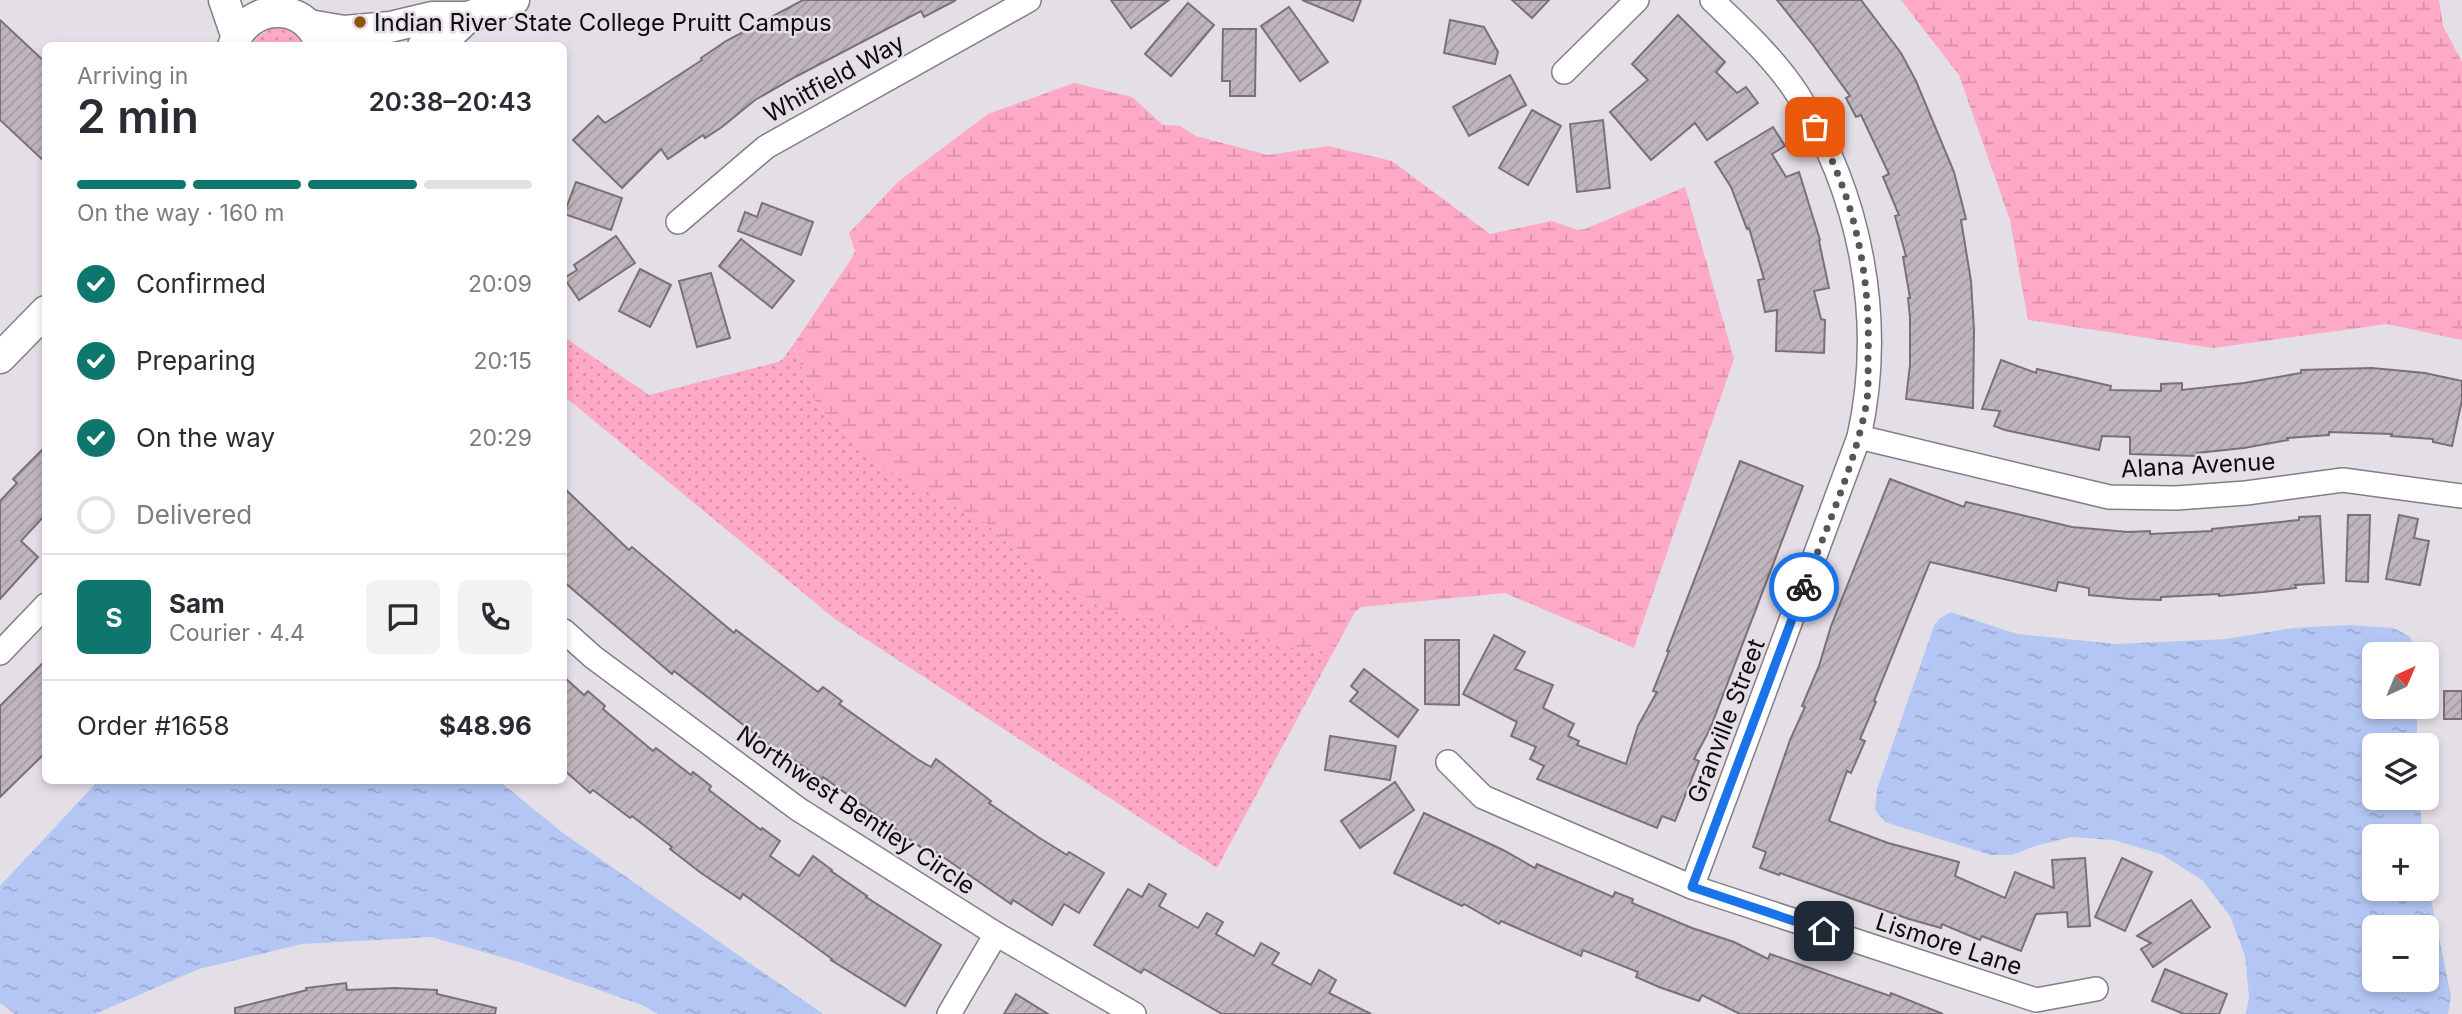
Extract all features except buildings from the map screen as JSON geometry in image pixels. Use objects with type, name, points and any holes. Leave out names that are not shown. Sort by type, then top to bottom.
[{"type":"street","points":[[224,0],[235,40]]},
{"type":"street","points":[[438,42],[468,18],[514,0]]},
{"type":"street","name":"Whitfield Way","points":[[678,222],[766,147],[1029,0]]},
{"type":"street","points":[[1564,72],[1637,0]]},
{"type":"street","name":"Granville Street","points":[[1692,887],[1859,436],[1867,401],[1869,336],[1865,275],[1853,213],[1825,144],[1797,93],[1758,45],[1712,0]]},
{"type":"street","points":[[235,40],[245,24],[256,15],[270,11],[344,31],[390,27],[432,17],[468,18]]},
{"type":"street","points":[[0,358],[42,315]]},
{"type":"street","name":"Alana Avenue","points":[[1859,436],[2109,497],[2176,498],[2246,493],[2343,480],[2462,496]]},
{"type":"street","points":[[0,653],[42,609]]},
{"type":"street","name":"Northwest Bentley Circle","points":[[567,634],[593,657],[798,808],[996,934],[1134,1014]]},
{"type":"street","name":"Lismore Lane","points":[[1448,762],[1483,797],[1692,887],[2036,1000],[2096,989]]},
{"type":"street","points":[[949,1014],[996,934]]},
{"type":"green space","points":[[1901,0],[2439,0],[2443,26],[2462,62],[2462,340],[2387,324],[2213,348],[2028,320],[2010,220],[1959,75]]},
{"type":"green space","points":[[272,28],[282,28],[290,31],[301,42],[254,42]]},
{"type":"green space","points":[[1074,83],[1132,97],[1163,125],[1180,126],[1196,136],[1268,155],[1328,146],[1392,161],[1490,234],[1552,221],[1577,230],[1585,229],[1685,187],[1734,359],[1634,648],[1505,593],[1361,607],[1355,612],[1331,656],[1192,625],[1108,610],[1044,579],[987,524],[871,461],[816,404],[793,345],[852,258],[855,251],[849,233],[899,181],[988,114]]},
{"type":"green space","points":[[567,339],[649,395],[778,362],[793,345],[816,404],[871,461],[987,524],[1044,579],[1108,610],[1192,625],[1331,656],[1217,868],[835,619],[567,398]]},
{"type":"water","points":[[1951,612],[2017,634],[2116,644],[2226,639],[2293,628],[2349,625],[2393,628],[2409,636],[2412,642],[2362,642],[2362,719],[2417,719],[2417,733],[2362,733],[2362,810],[2420,810],[2422,824],[2362,824],[2362,901],[2432,901],[2434,915],[2362,915],[2362,992],[2439,992],[2439,938],[2451,996],[2448,1014],[2246,1014],[2249,997],[2245,956],[2230,916],[2202,880],[2161,854],[2113,840],[2071,837],[2012,855],[1991,855],[1885,822],[1875,810],[1877,789],[1934,626],[1940,618]]},
{"type":"water","points":[[95,784],[503,784],[563,833],[823,1014],[658,1014],[642,1005],[519,962],[431,937],[302,944],[199,969],[95,1014],[15,1014],[0,1003],[0,886]]},
{"type":"way so far","points":[[1804,587],[1859,436],[1867,401],[1869,336],[1865,275],[1853,213],[1825,144],[1815,127]]},
{"type":"place","name":"Indian River State College Pruitt Campus","points":[[360,22]]},
{"type":"route","points":[[1804,587],[1692,887],[1824,931]]}]
